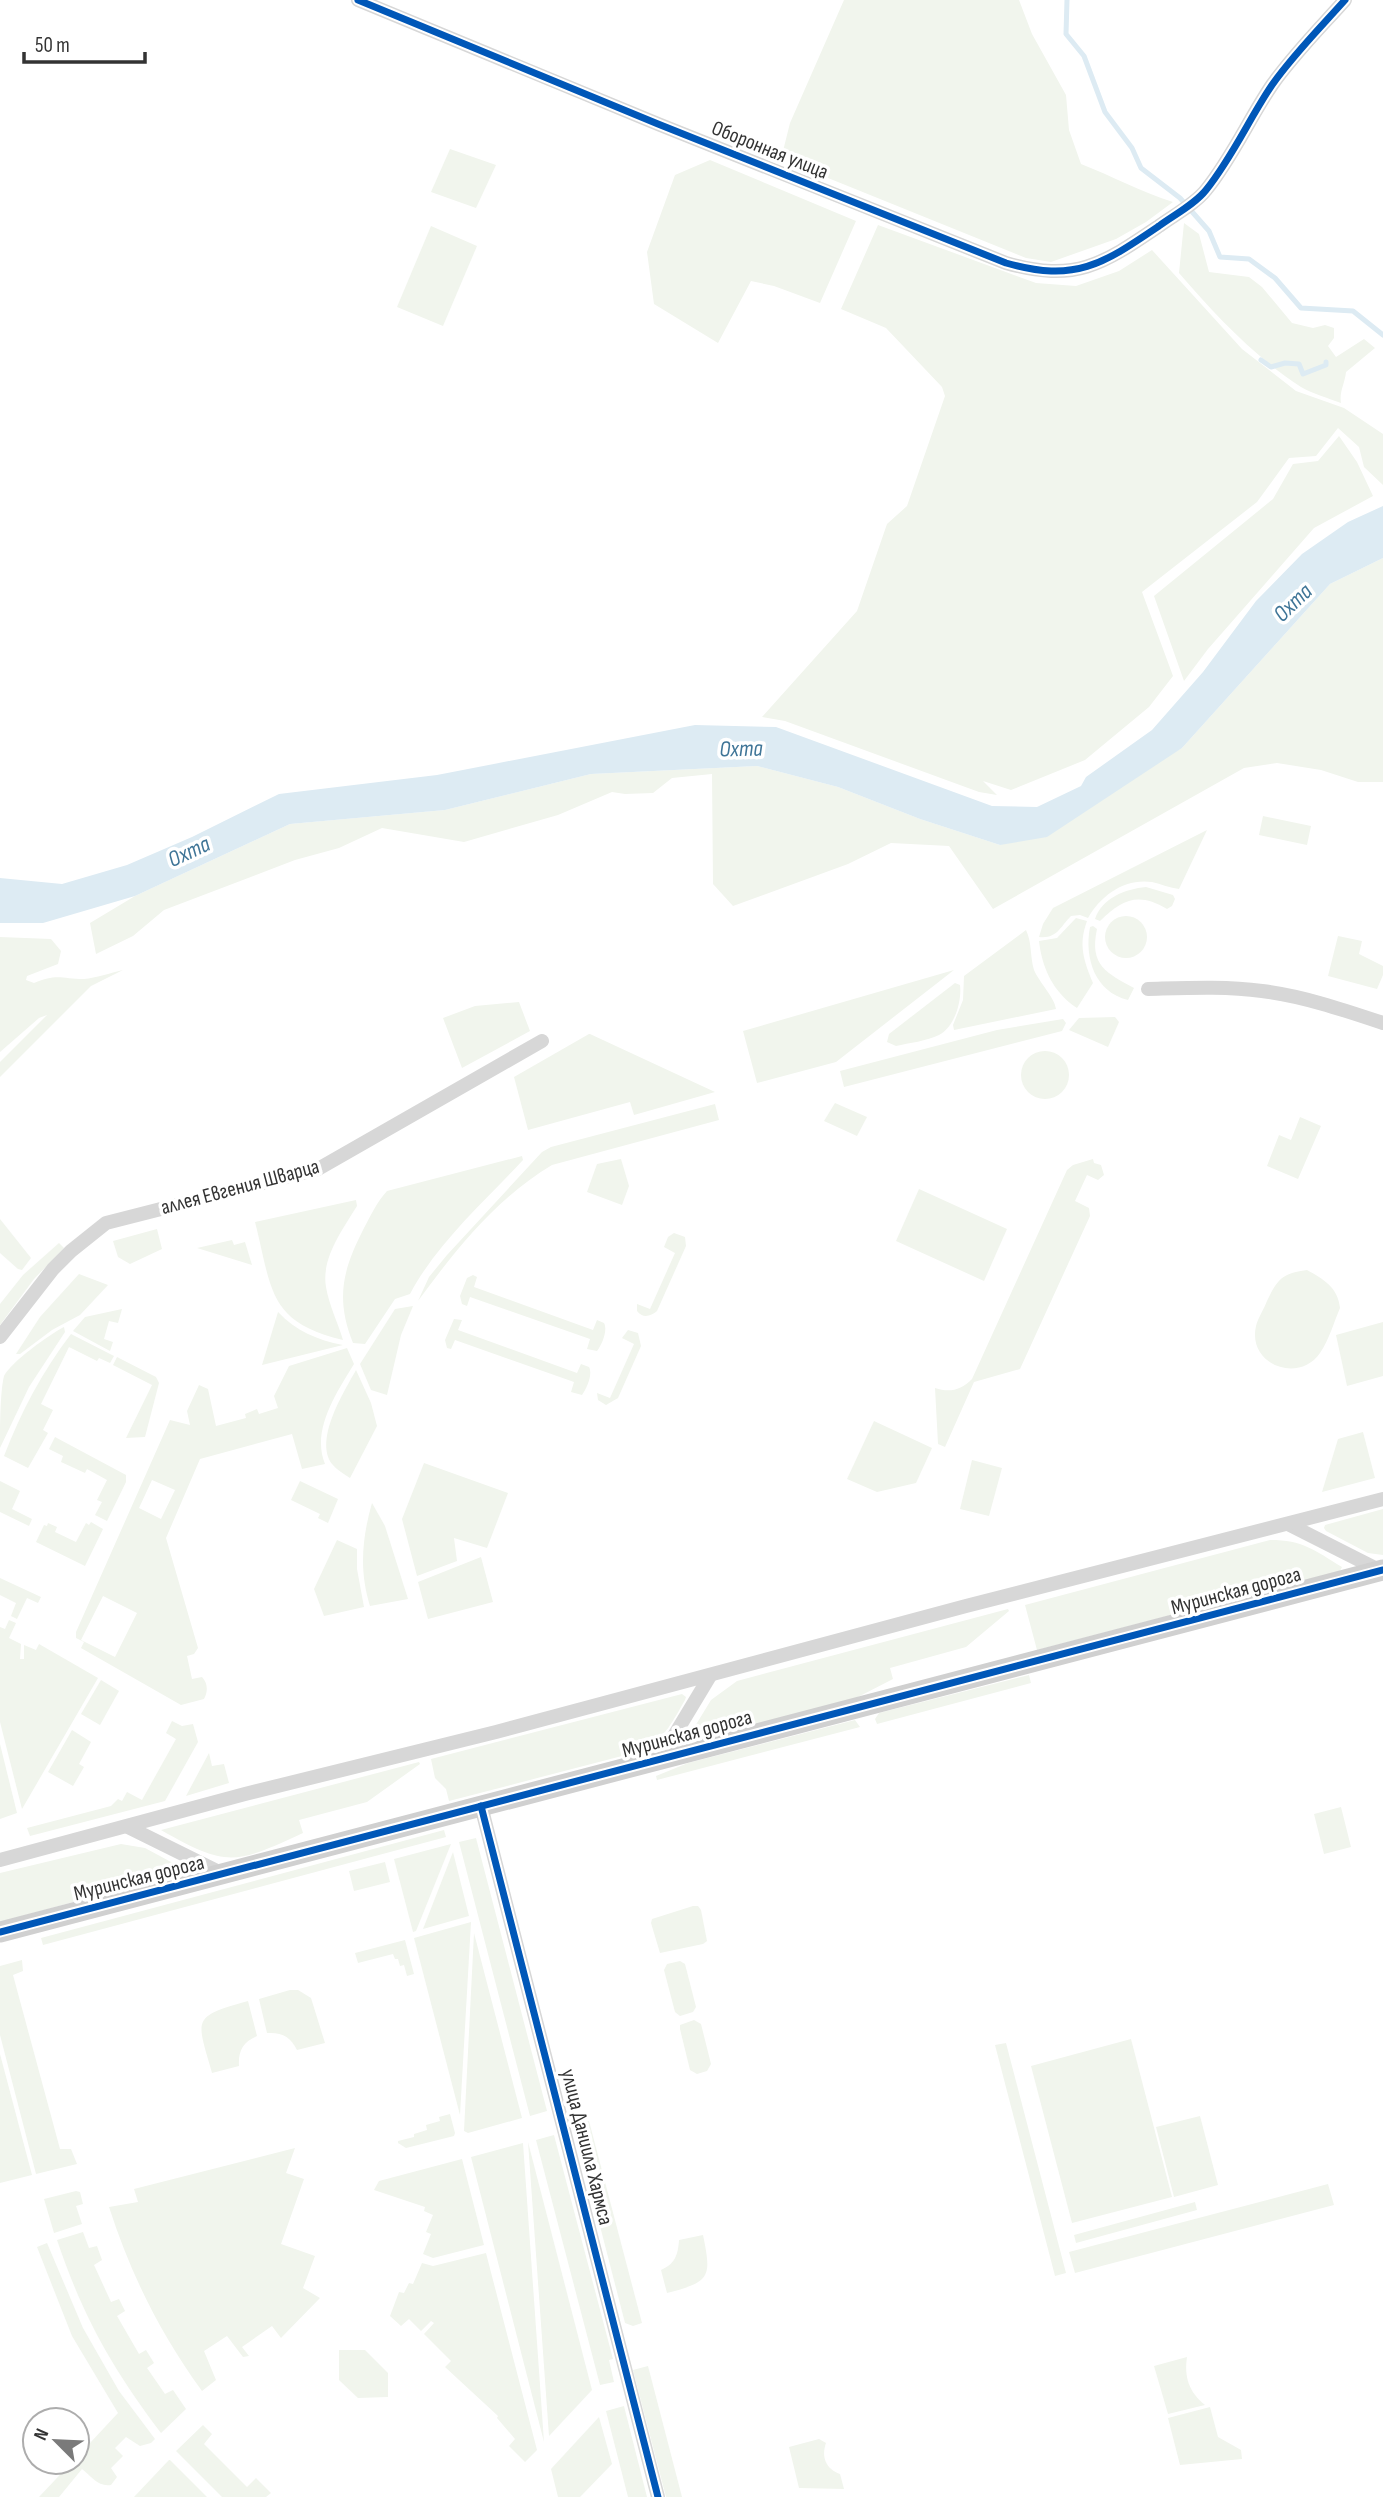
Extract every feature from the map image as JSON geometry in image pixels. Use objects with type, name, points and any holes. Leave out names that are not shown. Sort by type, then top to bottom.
[{"type":"street","name":"Оборонная улица","points":[[358,0],[1006,263],[1034,271],[1058,273],[1114,257],[1204,193],[1220,172],[1272,85],[1345,0]]},
{"type":"street","points":[[1148,989],[1217,988],[1262,991],[1305,1000],[1383,1023]]},
{"type":"street","name":"аллея Евгения Шварца","points":[[0,1337],[53,1269],[106,1223],[318,1169],[542,1041]]},
{"type":"street","points":[[0,1860],[1383,1499]]},
{"type":"street","points":[[1288,1524],[1382,1571]]},
{"type":"street","name":"Муринская дорога","points":[[0,1932],[1382,1571]]},
{"type":"street","points":[[660,1759],[710,1676]]},
{"type":"street","name":"улица Даниила Хармса","points":[[481,1806],[658,2497]]},
{"type":"street","points":[[128,1827],[223,1874]]},
{"type":"shaded area","points":[[844,0],[1019,0],[1032,34],[1066,95],[1069,130],[1081,164],[1173,202],[1116,239],[1051,262],[1026,258],[781,159],[790,123]]},
{"type":"shaded area","points":[[450,149],[496,165],[476,208],[431,192]]},
{"type":"shaded area","points":[[710,160],[856,221],[820,303],[774,286],[751,281],[718,343],[654,304],[647,252],[675,175]]},
{"type":"shaded area","points":[[1184,223],[1199,234],[1209,272],[1249,277],[1262,287],[1292,323],[1313,328],[1325,325],[1334,328],[1334,338],[1328,346],[1336,357],[1364,339],[1375,348],[1346,372],[1341,403],[1306,389],[1284,375],[1221,320],[1179,273]]},
{"type":"shaded area","points":[[878,225],[1036,283],[1076,286],[1119,271],[1152,250],[1242,349],[1296,391],[1344,408],[1383,434],[1383,485],[1364,467],[1359,447],[1338,428],[1316,456],[1289,458],[1257,502],[1142,592],[1173,676],[1149,707],[1085,760],[1011,790],[983,781],[997,795],[979,792],[785,721],[762,717],[857,611],[887,524],[907,506],[945,396],[942,387],[886,328],[841,309]]},
{"type":"shaded area","points":[[431,226],[477,246],[443,326],[397,307]]},
{"type":"shaded area","points":[[1339,436],[1357,462],[1373,496],[1314,528],[1208,649],[1184,681],[1154,596],[1273,499],[1293,464],[1318,461]]},
{"type":"shaded area","points":[[1383,558],[1383,782],[1358,782],[1321,770],[1277,763],[1244,768],[993,909],[949,846],[891,843],[848,864],[733,906],[713,884],[712,774],[672,778],[653,793],[612,792],[558,815],[464,842],[382,828],[339,848],[295,860],[164,910],[133,936],[96,954],[90,923],[135,896],[290,824],[445,810],[591,774],[757,766],[838,787],[920,819],[1000,845],[1182,748],[1330,584]]},
{"type":"shaded area","points":[[1263,816],[1311,826],[1307,845],[1259,835]]},
{"type":"shaded area","points":[[1207,830],[1179,889],[1142,881],[1123,886],[1107,895],[1088,918],[1071,916],[1054,934],[1039,937],[1053,908]]},
{"type":"shaded area","points":[[1146,887],[1173,895],[1175,899],[1172,906],[1167,909],[1148,901],[1131,900],[1116,907],[1100,921],[1095,919],[1103,905],[1115,896]]},
{"type":"shaded area","points":[[1126,916],[1141,922],[1147,937],[1141,952],[1126,958],[1111,952],[1105,937],[1111,922]]},
{"type":"shaded area","points":[[1076,918],[1087,921],[1083,953],[1093,983],[1077,1008],[1061,995],[1050,979],[1039,941],[1057,938]]},
{"type":"shaded area","points":[[1090,927],[1097,929],[1096,952],[1102,967],[1134,988],[1128,1000],[1107,990],[1094,972],[1089,950]]},
{"type":"shaded area","points":[[1026,930],[1034,970],[1056,1009],[954,1030],[953,1025],[963,1000],[964,976]]},
{"type":"shaded area","points":[[1338,936],[1362,941],[1359,954],[1383,966],[1383,975],[1377,989],[1328,976]]},
{"type":"shaded area","points":[[0,937],[51,939],[61,951],[58,964],[27,976],[26,980],[34,983],[54,977],[89,978],[123,970],[91,986],[0,1077],[0,1062],[47,1015],[39,1018],[0,1052]]},
{"type":"shaded area","points":[[954,970],[836,1062],[757,1083],[743,1031]]},
{"type":"shaded area","points":[[955,983],[960,985],[960,998],[953,1020],[945,1031],[929,1039],[896,1046],[887,1042],[889,1034]]},
{"type":"shaded area","points":[[519,1002],[530,1031],[462,1068],[443,1018],[475,1006]]},
{"type":"shaded area","points":[[1115,1017],[1119,1022],[1108,1047],[1069,1030],[1079,1018]]},
{"type":"shaded area","points":[[1063,1019],[1066,1023],[1062,1031],[844,1087],[840,1071],[997,1030]]},
{"type":"shaded area","points":[[589,1034],[715,1092],[634,1115],[630,1102],[528,1130],[514,1077]]},
{"type":"shaded area","points":[[1045,1051],[1062,1058],[1069,1075],[1062,1092],[1045,1099],[1028,1092],[1021,1075],[1028,1058]]},
{"type":"shaded area","points":[[835,1103],[867,1117],[857,1136],[824,1121]]},
{"type":"shaded area","points":[[715,1104],[719,1120],[552,1165],[532,1178],[479,1226],[447,1262],[418,1301],[429,1277],[447,1255],[542,1152],[551,1147]]},
{"type":"shaded area","points":[[1300,1117],[1321,1126],[1298,1179],[1267,1166],[1279,1135],[1291,1140]]},
{"type":"shaded area","points":[[522,1156],[523,1160],[447,1240],[410,1294],[395,1299],[365,1344],[353,1343],[344,1312],[344,1284],[351,1257],[364,1228],[387,1191]]},
{"type":"shaded area","points":[[621,1159],[629,1186],[622,1205],[587,1192],[597,1164]]},
{"type":"shaded area","points":[[1093,1159],[1094,1163],[1101,1165],[1104,1175],[1098,1180],[1087,1175],[1075,1201],[1089,1208],[1090,1216],[1020,1369],[974,1382],[945,1447],[938,1444],[935,1388],[955,1390],[972,1379],[1067,1170],[1073,1165]]},
{"type":"shaded area","points":[[919,1189],[1007,1229],[984,1281],[896,1241]]},
{"type":"shaded area","points":[[356,1200],[357,1206],[330,1255],[325,1276],[329,1300],[343,1340],[318,1332],[286,1312],[270,1284],[255,1222]]},
{"type":"shaded area","points":[[0,1219],[31,1258],[22,1270],[0,1253]]},
{"type":"shaded area","points":[[157,1229],[162,1249],[130,1264],[118,1257],[113,1241]]},
{"type":"shaded area","points":[[674,1233],[685,1237],[686,1246],[657,1311],[644,1316],[637,1311],[637,1304],[650,1309],[675,1253],[664,1247],[668,1237]]},
{"type":"shaded area","points":[[232,1240],[234,1245],[245,1242],[252,1265],[197,1248]]},
{"type":"shaded area","points":[[59,1243],[64,1248],[34,1279],[0,1325],[0,1304],[23,1275]]},
{"type":"shaded area","points":[[1307,1270],[1333,1289],[1340,1308],[1329,1337],[1311,1362],[1300,1367],[1277,1366],[1259,1351],[1255,1340],[1256,1326],[1277,1283],[1292,1273]]},
{"type":"shaded area","points":[[79,1274],[108,1285],[80,1315],[16,1354],[40,1317]]},
{"type":"shaded area","points":[[473,1275],[477,1277],[474,1287],[593,1330],[597,1320],[604,1323],[605,1333],[601,1345],[597,1351],[587,1349],[590,1339],[470,1297],[467,1306],[462,1304],[460,1296],[467,1278]]},
{"type":"shaded area","points":[[413,1306],[401,1335],[387,1395],[371,1390],[360,1364],[395,1309]]},
{"type":"shaded area","points":[[122,1309],[118,1323],[109,1321],[104,1339],[113,1342],[110,1351],[73,1331],[85,1317]]},
{"type":"shaded area","points":[[278,1312],[308,1334],[343,1345],[262,1365]]},
{"type":"shaded area","points":[[454,1319],[462,1320],[458,1330],[577,1373],[581,1364],[589,1367],[590,1377],[586,1389],[582,1395],[571,1392],[574,1382],[455,1340],[451,1349],[447,1348],[445,1340]]},
{"type":"shaded area","points":[[1383,1322],[1383,1376],[1347,1386],[1336,1335]]},
{"type":"shaded area","points":[[64,1327],[65,1332],[29,1387],[0,1448],[4,1376],[22,1356]]},
{"type":"shaded area","points":[[628,1330],[638,1333],[641,1346],[618,1398],[606,1405],[598,1400],[597,1393],[610,1398],[634,1344],[622,1338]]},
{"type":"shaded area","points":[[71,1334],[114,1356],[110,1363],[99,1358],[97,1361],[69,1347],[41,1404],[53,1410],[43,1430],[48,1433],[28,1468],[4,1456],[33,1393]]},
{"type":"shaded area","points":[[347,1348],[354,1364],[334,1399],[324,1425],[321,1438],[325,1464],[302,1469],[292,1434],[200,1459],[166,1538],[198,1648],[194,1654],[187,1656],[192,1679],[202,1677],[207,1688],[204,1699],[181,1705],[81,1648],[84,1642],[76,1638],[76,1632],[170,1420],[190,1425],[187,1411],[199,1385],[208,1389],[216,1426],[246,1418],[245,1414],[257,1409],[259,1414],[278,1408],[274,1396],[289,1366]],"holes":[[[152,1480],[175,1490],[161,1519],[139,1508]],[[103,1596],[137,1613],[115,1657],[81,1640]]]},
{"type":"shaded area","points":[[117,1357],[156,1377],[159,1383],[145,1437],[126,1438],[152,1385],[113,1365]]},
{"type":"shaded area","points":[[356,1370],[371,1403],[377,1426],[350,1478],[332,1464],[327,1454],[326,1442],[338,1403]]},
{"type":"shaded area","points":[[874,1421],[932,1448],[916,1483],[877,1492],[847,1479]]},
{"type":"shaded area","points":[[1363,1432],[1375,1478],[1322,1492],[1338,1439]]},
{"type":"shaded area","points":[[55,1437],[126,1475],[126,1482],[107,1521],[95,1515],[102,1502],[97,1500],[107,1480],[87,1469],[85,1473],[61,1462],[63,1456],[49,1449]]},
{"type":"shaded area","points":[[972,1460],[1002,1468],[989,1516],[960,1509]]},
{"type":"shaded area","points":[[424,1463],[508,1493],[487,1548],[454,1538],[457,1561],[417,1576],[402,1519]]},
{"type":"shaded area","points":[[0,1481],[20,1491],[12,1509],[32,1519],[29,1526],[0,1512]]},
{"type":"shaded area","points":[[300,1481],[338,1499],[328,1523],[318,1518],[320,1514],[291,1500]]},
{"type":"shaded area","points":[[372,1503],[385,1526],[408,1599],[370,1606],[364,1580],[363,1554]]},
{"type":"shaded area","points":[[1383,1509],[1383,1555],[1368,1553],[1324,1528],[1325,1525]]},
{"type":"shaded area","points":[[91,1522],[103,1529],[85,1566],[36,1542],[44,1525],[47,1526],[48,1523],[57,1527],[55,1532],[76,1542],[86,1523],[89,1525]]},
{"type":"shaded area","points":[[337,1540],[357,1549],[357,1569],[364,1607],[324,1616],[314,1589]]},
{"type":"shaded area","points":[[1270,1540],[1300,1544],[1342,1567],[1340,1571],[1037,1650],[1025,1605]]},
{"type":"shaded area","points":[[481,1557],[493,1602],[428,1619],[418,1582]]},
{"type":"shaded area","points":[[0,1578],[41,1597],[38,1603],[27,1598],[17,1619],[11,1616],[16,1603],[0,1595]]},
{"type":"shaded area","points":[[1008,1609],[1009,1611],[966,1647],[890,1668],[893,1679],[856,1698],[688,1744],[686,1741],[711,1700],[737,1681]]},
{"type":"shaded area","points":[[9,1620],[16,1623],[9,1638],[21,1644],[20,1659],[24,1659],[24,1645],[36,1650],[39,1644],[98,1678],[22,1809],[0,1722],[0,1627],[5,1629]]},
{"type":"shaded area","points":[[1029,1675],[1031,1683],[877,1724],[875,1719],[879,1713]]},
{"type":"shaded area","points":[[101,1680],[119,1691],[100,1725],[81,1714]]},
{"type":"shaded area","points":[[682,1694],[686,1697],[685,1700],[673,1721],[664,1734],[645,1750],[449,1801],[446,1789],[435,1778],[431,1759]]},
{"type":"shaded area","points":[[855,1720],[860,1727],[657,1780],[656,1776],[688,1763]]},
{"type":"shaded area","points":[[172,1721],[182,1726],[193,1724],[198,1742],[165,1801],[30,1836],[27,1828],[111,1806],[118,1799],[122,1801],[127,1792],[142,1800],[176,1739],[166,1733]]},
{"type":"shaded area","points":[[72,1730],[91,1742],[79,1764],[84,1767],[73,1786],[48,1772]]},
{"type":"shaded area","points":[[0,1744],[17,1813],[0,1819]]},
{"type":"shaded area","points":[[209,1753],[212,1766],[224,1764],[229,1783],[186,1796]]},
{"type":"shaded area","points":[[419,1762],[420,1764],[367,1802],[299,1820],[303,1833],[246,1856],[217,1856],[161,1830]]},
{"type":"shaded area","points":[[1341,1807],[1351,1847],[1324,1854],[1314,1814]]},
{"type":"shaded area","points":[[444,1830],[446,1837],[43,1945],[41,1938]]},
{"type":"shaded area","points":[[476,1838],[547,2111],[530,2116],[459,1842]]},
{"type":"shaded area","points":[[121,1844],[145,1848],[184,1869],[183,1872],[0,1922],[0,1873]]},
{"type":"shaded area","points":[[451,1844],[416,1931],[413,1932],[394,1859]]},
{"type":"shaded area","points":[[453,1852],[469,1916],[423,1929]]},
{"type":"shaded area","points":[[385,1862],[390,1882],[354,1891],[349,1871]]},
{"type":"shaded area","points":[[698,1906],[701,1910],[707,1941],[660,1953],[652,1919]]},
{"type":"shaded area","points":[[471,1922],[460,2115],[414,1938]]},
{"type":"shaded area","points":[[474,1933],[522,2118],[468,2133],[464,2131]]},
{"type":"shaded area","points":[[405,1940],[414,1974],[407,1976],[404,1965],[400,1966],[393,1954],[358,1963],[355,1953]]},
{"type":"shaded area","points":[[22,1960],[23,1971],[13,1975],[60,2149],[71,2149],[77,2164],[36,2174],[0,2035],[0,1966]]},
{"type":"shaded area","points":[[680,1961],[685,1964],[696,2007],[693,2012],[680,2016],[675,2012],[664,1970],[667,1964]]},
{"type":"shaded area","points":[[298,1990],[311,1998],[325,2043],[297,2050],[285,2036],[267,2033],[259,1999]]},
{"type":"shaded area","points":[[248,2001],[257,2036],[242,2048],[239,2066],[212,2073],[203,2041],[203,2023],[216,2011]]},
{"type":"shaded area","points":[[694,2020],[701,2024],[711,2064],[707,2071],[697,2074],[690,2070],[680,2029],[680,2025]]},
{"type":"shaded area","points":[[1131,2039],[1172,2197],[1072,2223],[1031,2066]]},
{"type":"shaded area","points":[[1006,2043],[1066,2273],[1055,2276],[995,2045]]},
{"type":"shaded area","points":[[0,2054],[32,2175],[0,2183]]},
{"type":"shaded area","points":[[450,2114],[454,2136],[406,2148],[398,2143],[427,2130],[426,2125],[440,2121],[439,2117]]},
{"type":"shaded area","points":[[1200,2116],[1218,2185],[1174,2197],[1156,2127]]},
{"type":"shaded area","points":[[589,2121],[642,2323],[633,2326],[625,2323],[575,2129],[580,2123]]},
{"type":"shaded area","points":[[554,2135],[613,2359],[609,2360],[614,2382],[600,2385],[536,2140]]},
{"type":"shaded area","points":[[528,2142],[592,2390],[549,2436]]},
{"type":"shaded area","points":[[523,2143],[544,2442],[471,2157]]},
{"type":"shaded area","points":[[295,2148],[286,2173],[304,2179],[281,2244],[315,2256],[303,2288],[320,2298],[281,2338],[272,2326],[242,2347],[249,2356],[243,2357],[227,2336],[204,2351],[216,2380],[202,2391],[148,2303],[109,2207],[138,2202],[134,2189]]},
{"type":"shaded area","points":[[462,2159],[484,2245],[433,2258],[423,2254],[431,2234],[426,2232],[433,2215],[424,2211],[425,2207],[374,2190],[379,2181]]},
{"type":"shaded area","points":[[1328,2184],[1334,2205],[1075,2273],[1069,2252]]},
{"type":"shaded area","points":[[80,2192],[83,2204],[76,2206],[82,2224],[54,2233],[44,2199]]},
{"type":"shaded area","points":[[1195,2202],[1197,2210],[1076,2243],[1074,2235]]},
{"type":"shaded area","points":[[83,2232],[89,2248],[97,2246],[102,2260],[94,2265],[111,2302],[119,2299],[125,2311],[117,2316],[139,2354],[146,2350],[154,2363],[147,2368],[165,2394],[173,2390],[186,2409],[161,2433],[113,2364],[77,2294],[57,2240]]},
{"type":"shaded area","points":[[703,2235],[707,2261],[705,2276],[692,2285],[667,2293],[661,2270],[675,2258],[679,2240]]},
{"type":"shaded area","points":[[47,2243],[83,2328],[119,2391],[155,2439],[140,2446],[126,2437],[115,2448],[123,2456],[111,2468],[117,2477],[111,2485],[99,2483],[90,2476],[91,2442],[118,2413],[72,2336],[37,2247]]},
{"type":"shaded area","points":[[486,2253],[537,2450],[525,2462],[509,2446],[515,2439],[498,2416],[445,2367],[451,2361],[424,2334],[434,2323],[431,2321],[421,2331],[409,2319],[401,2326],[390,2316],[399,2292],[404,2293],[409,2283],[413,2284],[422,2263],[433,2266]]},
{"type":"shaded area","points":[[339,2350],[365,2350],[388,2373],[388,2397],[358,2398],[339,2380]]},
{"type":"shaded area","points":[[1187,2357],[1189,2384],[1205,2405],[1168,2414],[1154,2366]]},
{"type":"shaded area","points":[[648,2366],[682,2497],[666,2497],[633,2370]]},
{"type":"shaded area","points":[[624,2406],[647,2497],[628,2497],[606,2411]]},
{"type":"shaded area","points":[[1210,2407],[1218,2437],[1241,2450],[1242,2459],[1180,2465],[1168,2418]]},
{"type":"shaded area","points":[[599,2417],[612,2464],[580,2497],[558,2497],[551,2469]]},
{"type":"shaded area","points":[[203,2425],[212,2434],[204,2444],[247,2487],[256,2478],[271,2493],[266,2497],[222,2497],[176,2451]]},
{"type":"shaded area","points":[[819,2439],[826,2443],[826,2462],[840,2474],[844,2489],[799,2488],[789,2447]]},
{"type":"shaded area","points":[[170,2460],[207,2497],[134,2497]]},
{"type":"shaded area","points":[[59,2476],[76,2476],[59,2497],[39,2497]]},
{"type":"water","name":"Охта","points":[[1383,506],[1383,558],[1330,584],[1182,748],[1047,837],[1000,845],[920,819],[838,787],[757,766],[591,774],[445,810],[290,824],[135,896],[43,923],[0,923],[0,878],[62,884],[127,865],[192,837],[279,794],[437,775],[695,725],[776,727],[992,806],[1037,807],[1081,786],[1086,777],[1152,730],[1203,672],[1256,601],[1302,554],[1348,522]]},
{"type":"waterway","points":[[1067,0],[1066,34],[1084,56],[1105,112],[1132,148],[1141,168],[1180,198],[1209,231],[1220,257],[1249,259],[1275,278],[1301,308],[1353,311],[1383,335]]},
{"type":"waterway","points":[[1261,360],[1271,367],[1285,363],[1299,364],[1303,374],[1326,365],[1326,362]]},
{"type":"cycle path","points":[[358,0],[1006,263],[1052,271],[1070,270],[1104,260],[1184,209],[1201,195],[1224,165],[1280,74],[1345,0]]},
{"type":"cycle path","points":[[0,1932],[1383,1570]]},
{"type":"cycle path","points":[[481,1806],[658,2497]]}]
